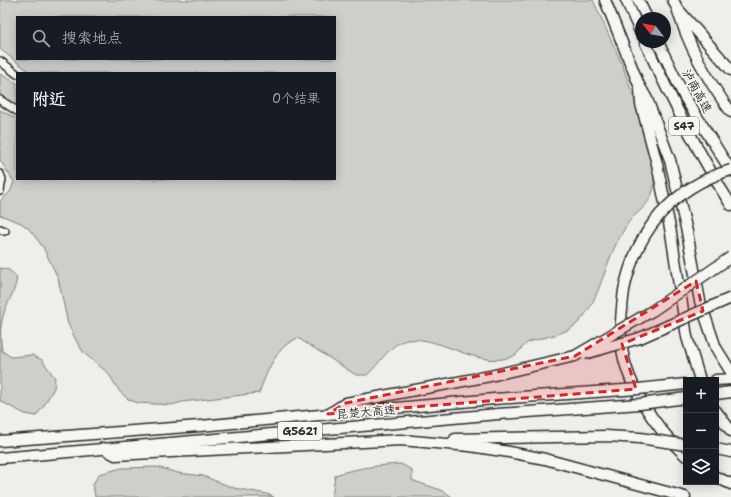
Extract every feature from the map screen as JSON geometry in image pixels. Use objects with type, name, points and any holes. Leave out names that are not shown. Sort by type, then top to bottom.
[{"type":"highway","points":[[605,0],[639,85],[647,99],[670,160],[687,232],[700,301],[712,339],[722,359],[731,372]]},
{"type":"highway","points":[[626,0],[635,20]]},
{"type":"highway","points":[[638,0],[644,12]]},
{"type":"highway","points":[[675,4],[731,70]]},
{"type":"highway","points":[[675,4],[682,24],[703,68],[731,112]]},
{"type":"highway","name":"泸南高速","points":[[648,48],[685,128],[731,205]]},
{"type":"highway","name":"泸南高速","points":[[661,48],[684,96],[731,171]]},
{"type":"highway","points":[[639,85],[641,104],[653,146],[671,233],[687,337],[699,377]]},
{"type":"highway","points":[[683,453],[667,438],[652,417],[626,368],[621,338],[624,290],[630,264],[643,236],[656,219],[671,203],[702,181],[731,171]]},
{"type":"highway","points":[[575,356],[652,311],[731,257]]},
{"type":"highway","points":[[328,414],[346,403],[490,376],[575,356],[640,338],[731,298]]},
{"type":"highway","points":[[719,380],[731,379]]},
{"type":"highway","name":"昆楚大高速","points":[[0,441],[254,421],[494,399],[631,390],[683,384]]},
{"type":"highway","points":[[719,394],[731,392]]},
{"type":"highway","name":"昆楚大高速","points":[[0,458],[498,414],[640,404],[683,398]]},
{"type":"highway","points":[[718,413],[731,431]]},
{"type":"highway","points":[[103,448],[115,455],[402,440],[606,436],[640,438],[683,445]]},
{"type":"highway","points":[[402,440],[470,446],[509,452],[552,461],[685,497]]},
{"type":"highway","points":[[719,450],[731,452]]},
{"type":"highway","points":[[719,478],[731,484]]},
{"type":"street","points":[[0,61],[16,73]]},
{"type":"street","points":[[0,100],[16,110]]},
{"type":"street","points":[[0,174],[2,179],[0,191]]},
{"type":"highlighted area","points":[[696,281],[703,311],[622,344],[636,389],[328,414],[346,403],[575,356]]},
{"type":"shaded area","points":[[0,0],[593,0],[622,64],[657,164],[654,186],[648,201],[631,219],[624,230],[610,258],[597,292],[586,313],[579,322],[568,330],[529,342],[524,345],[514,356],[498,360],[485,359],[433,342],[407,340],[395,345],[367,375],[356,375],[298,338],[290,342],[278,353],[269,368],[259,393],[182,402],[172,405],[138,403],[128,399],[120,392],[108,373],[84,353],[78,344],[68,324],[58,278],[43,247],[29,229],[21,223],[0,215],[0,201],[10,192],[14,182],[0,160],[0,110],[16,118],[16,180],[336,180],[336,72],[30,72],[0,49]]},
{"type":"shaded area","points":[[0,74],[16,82],[16,106],[0,97]]},
{"type":"shaded area","points":[[0,268],[9,270],[17,277],[15,288],[2,320],[2,351],[11,357],[32,355],[42,360],[55,378],[54,388],[36,416],[25,414],[0,401]]},
{"type":"shaded area","points":[[401,464],[412,470],[412,480],[438,489],[452,497],[332,497],[335,475],[368,467]]},
{"type":"shaded area","points":[[157,467],[178,473],[203,476],[234,488],[267,494],[274,497],[95,497],[93,484],[99,474],[122,468]]}]
